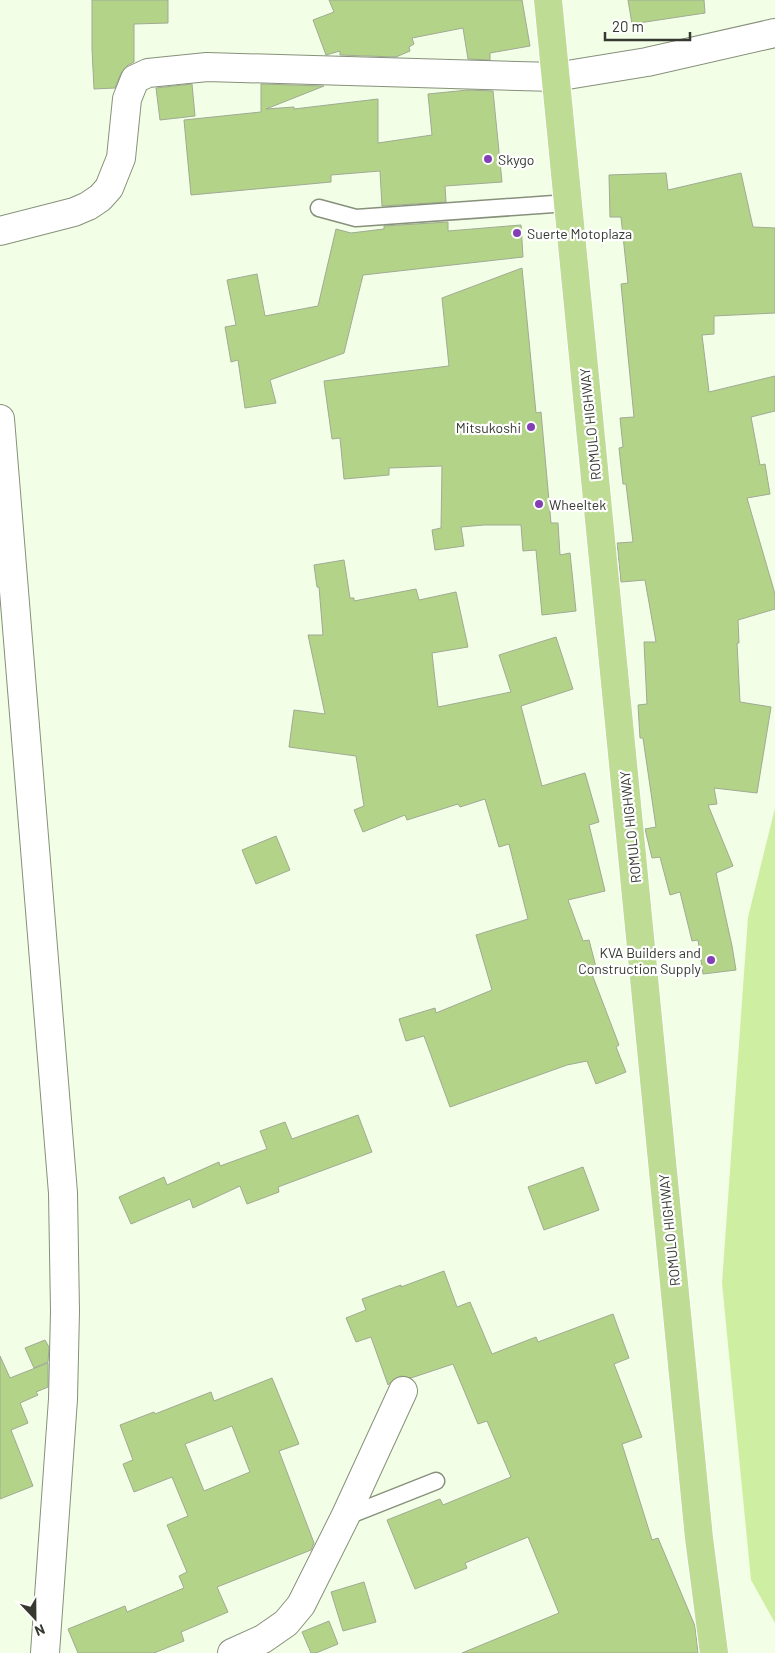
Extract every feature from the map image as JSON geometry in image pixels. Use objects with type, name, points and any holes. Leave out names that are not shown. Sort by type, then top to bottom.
[{"type":"highway","name":"ROMULO HIGHWAY","points":[[548,0],[698,1519],[714,1653]]},
{"type":"street","points":[[0,231],[74,212],[100,198],[109,188],[120,158],[124,119],[135,79],[148,73],[206,67],[555,77],[647,62],[775,33]]},
{"type":"street","points":[[0,419],[63,1193],[66,1311],[63,1399],[45,1653]]},
{"type":"street","points":[[232,1653],[263,1639],[286,1623],[301,1605],[345,1517],[403,1391]]},
{"type":"lane","points":[[319,208],[356,218],[568,203]]},
{"type":"lane","points":[[345,1517],[436,1481]]},
{"type":"shaded area","points":[[775,808],[775,1623],[751,1580],[722,1283],[748,917]]},
{"type":"building","points":[[92,0],[168,0],[168,23],[134,24],[134,62],[128,65],[121,73],[115,88],[94,89]]},
{"type":"building","points":[[329,0],[522,0],[530,46],[490,53],[490,60],[468,59],[463,28],[412,38],[414,44],[409,47],[410,51],[396,57],[340,55],[340,51],[326,55],[313,20],[334,12]]},
{"type":"building","points":[[628,0],[704,0],[705,13],[632,24]]},
{"type":"building","points":[[192,84],[195,116],[160,120],[156,88]]},
{"type":"building","points":[[261,84],[324,86],[266,109],[294,107],[294,109],[378,99],[378,143],[432,135],[428,94],[468,90],[493,91],[502,182],[445,186],[446,202],[382,206],[380,171],[331,175],[331,182],[191,195],[184,120],[261,112]]},
{"type":"building","points":[[666,173],[668,190],[741,173],[753,227],[775,228],[775,313],[714,316],[714,334],[702,335],[709,392],[775,376],[775,411],[751,417],[760,465],[765,464],[770,494],[747,498],[775,594],[775,609],[738,620],[739,643],[737,643],[740,702],[771,707],[757,793],[714,788],[717,804],[708,805],[733,866],[716,873],[736,970],[703,974],[698,940],[692,941],[680,892],[670,895],[660,857],[652,858],[645,829],[656,827],[643,738],[640,738],[638,705],[647,704],[644,642],[656,642],[645,580],[621,582],[617,543],[633,542],[626,484],[623,484],[619,448],[623,447],[620,418],[634,417],[621,284],[628,283],[621,217],[610,217],[609,175]]},
{"type":"building","points":[[448,222],[448,231],[521,225],[523,257],[363,275],[344,353],[270,380],[276,403],[245,408],[238,360],[231,362],[225,327],[236,325],[227,280],[257,274],[265,316],[318,306],[336,229],[351,233],[384,229],[384,226]]},
{"type":"building","points":[[522,268],[536,413],[541,412],[551,523],[558,523],[560,555],[570,553],[576,611],[542,615],[536,550],[523,551],[521,525],[461,527],[464,546],[435,550],[432,530],[441,528],[442,466],[389,468],[389,475],[344,479],[340,438],[332,439],[324,381],[449,366],[442,298]]},
{"type":"building","points":[[344,560],[350,598],[354,598],[354,601],[416,589],[419,600],[456,592],[468,647],[432,653],[438,707],[511,692],[499,655],[556,637],[573,689],[521,706],[542,786],[585,773],[599,822],[589,825],[605,891],[568,900],[583,941],[589,940],[596,967],[590,969],[619,1045],[616,1047],[626,1072],[596,1084],[587,1061],[567,1065],[450,1107],[424,1036],[406,1041],[399,1019],[435,1008],[436,1013],[492,990],[476,935],[528,919],[509,844],[499,847],[485,799],[460,807],[458,804],[407,820],[405,815],[363,832],[354,810],[364,806],[356,756],[289,747],[294,710],[325,714],[308,635],[323,635],[319,587],[317,587],[314,565]]},
{"type":"building","points":[[276,836],[290,870],[256,884],[242,850]]},
{"type":"building","points":[[358,1115],[372,1152],[278,1187],[279,1192],[247,1204],[240,1186],[193,1208],[190,1199],[131,1224],[119,1197],[164,1177],[167,1185],[219,1162],[220,1166],[267,1149],[260,1131],[285,1122],[292,1139]]},
{"type":"building","points":[[583,1167],[599,1210],[544,1230],[528,1187]]},
{"type":"building","points":[[444,1271],[457,1307],[470,1302],[492,1354],[536,1337],[538,1342],[613,1314],[629,1358],[614,1364],[642,1437],[622,1444],[652,1540],[658,1538],[695,1626],[698,1653],[462,1653],[559,1613],[528,1537],[465,1563],[467,1568],[415,1589],[387,1520],[440,1499],[443,1505],[511,1477],[487,1421],[478,1424],[453,1364],[411,1378],[401,1376],[394,1379],[388,1385],[371,1337],[356,1342],[346,1318],[366,1310],[362,1299]]},
{"type":"building","points":[[45,1340],[49,1347],[48,1362],[34,1368],[25,1348]]},
{"type":"building","points":[[0,1356],[10,1378],[48,1363],[48,1387],[36,1392],[38,1395],[20,1403],[28,1423],[11,1430],[33,1486],[0,1499]]},
{"type":"building","points":[[272,1378],[299,1444],[279,1451],[314,1543],[311,1550],[217,1587],[228,1612],[181,1632],[184,1641],[154,1653],[78,1653],[68,1629],[125,1606],[127,1612],[184,1588],[179,1576],[187,1572],[167,1525],[188,1516],[172,1477],[134,1492],[123,1464],[133,1460],[120,1425],[154,1412],[155,1414],[211,1392],[214,1401]],"holes":[[[232,1426],[250,1472],[204,1491],[185,1444]]]},
{"type":"building","points":[[364,1582],[376,1622],[343,1631],[331,1592]]},
{"type":"building","points":[[329,1621],[338,1644],[316,1653],[311,1653],[302,1632]]},
{"type":"place","name":"Skygo","points":[[488,159]]},
{"type":"place","name":"Suerte Motoplaza","points":[[517,233]]},
{"type":"place","name":"Mitsukoshi","points":[[531,427]]},
{"type":"place","name":"Wheeltek","points":[[539,504]]},
{"type":"place","name":"KVA Builders and Construction Supply","points":[[711,960]]}]
